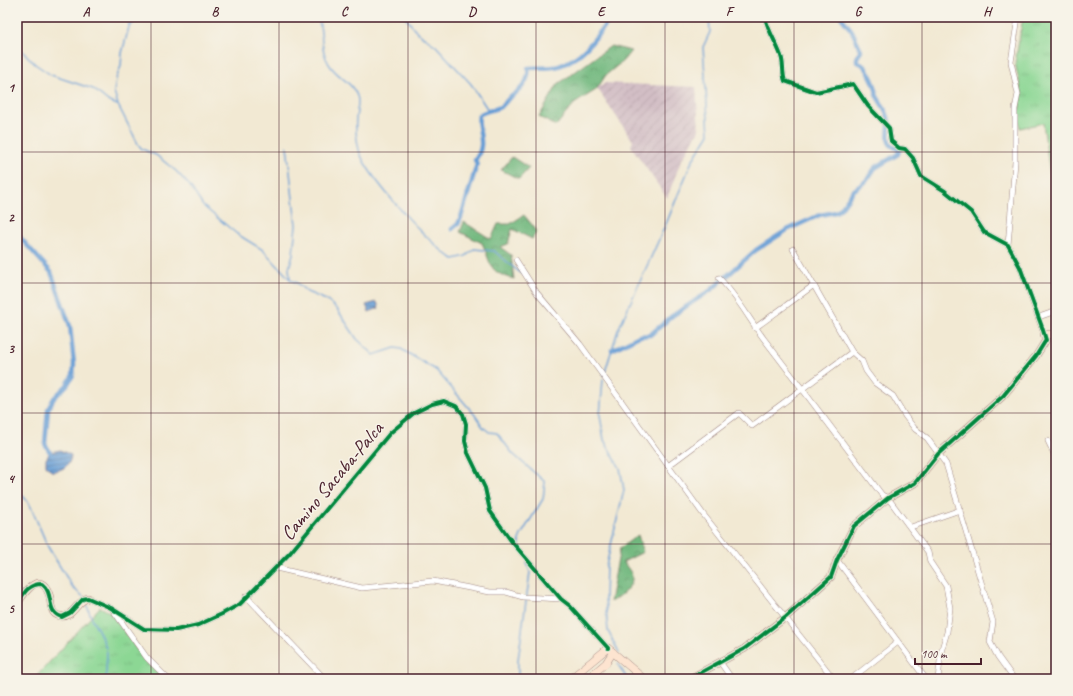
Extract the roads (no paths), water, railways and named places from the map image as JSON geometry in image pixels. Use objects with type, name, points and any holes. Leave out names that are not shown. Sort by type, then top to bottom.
[{"type":"street","points":[[690,679],[744,649],[786,617],[831,577],[837,560],[854,526],[888,498],[915,483],[938,454],[1003,396],[1036,356],[1046,340],[1020,267],[1008,245],[984,232],[971,212],[945,191],[921,176],[914,158],[905,149],[900,148],[891,141],[889,128],[868,106],[853,84],[816,92],[785,81],[782,57],[767,26],[765,17]]},
{"type":"street","points":[[1008,245],[1015,162],[1015,109],[1018,94],[1011,62],[1018,17]]},
{"type":"street","points":[[793,249],[852,352],[862,361],[875,383],[893,396],[915,429],[927,438],[946,464],[993,622],[990,642],[1014,679]]},
{"type":"street","points":[[516,260],[537,293],[580,344],[703,514],[834,679]]},
{"type":"street","points":[[719,278],[728,286],[755,328],[882,494],[888,498],[911,527],[928,552],[930,562],[946,586],[950,608],[947,632],[941,652],[938,679]]},
{"type":"street","points":[[755,328],[814,285]]},
{"type":"street","points":[[1039,317],[1056,311]]},
{"type":"street","points":[[1044,334],[1056,335]]},
{"type":"street","points":[[668,466],[739,413],[752,426],[852,352]]},
{"type":"street","name":"Camino Sacaba-Palca","points":[[17,604],[32,584],[42,584],[49,594],[52,609],[58,616],[62,617],[70,613],[86,598],[111,608],[144,629],[176,630],[198,625],[240,604],[246,596],[276,568],[390,433],[414,413],[432,404],[444,401],[456,406],[463,414],[466,424],[465,441],[468,453],[484,488],[490,511],[512,542],[562,599],[611,650],[644,679]]},
{"type":"street","points":[[1048,442],[1056,458]]},
{"type":"street","points":[[911,527],[960,510]]},
{"type":"street","points":[[837,560],[926,679]]},
{"type":"street","points":[[276,568],[362,588],[433,581],[490,592],[506,592],[522,597],[562,599]]},
{"type":"street","points":[[246,596],[324,679]]},
{"type":"street","points":[[111,608],[147,658],[168,679]]},
{"type":"street","points":[[851,679],[898,642]]},
{"type":"street","points":[[570,679],[611,650]]},
{"type":"street","points":[[587,679],[606,663],[611,650]]},
{"type":"street","points":[[720,662],[732,679]]},
{"type":"water","points":[[377,302],[379,308],[369,312],[366,305]]},
{"type":"water","points":[[60,450],[71,455],[71,459],[64,468],[51,471],[46,465],[46,459],[50,452]]},
{"type":"waterway","points":[[128,17],[129,27],[114,92],[118,105],[138,144],[142,149],[156,155],[176,171],[190,186],[203,206],[237,234],[263,250],[291,280],[307,292],[326,300],[337,309],[357,339],[374,355],[395,348],[401,349],[436,370],[475,415],[483,427],[489,432],[497,433],[513,454],[545,482],[543,499],[519,540],[520,549]]},
{"type":"waterway","points":[[130,26],[136,21],[136,17]]},
{"type":"waterway","points":[[318,17],[326,59],[332,68],[352,87],[357,96],[358,105],[356,127],[359,150],[373,176],[416,226],[431,241],[454,259],[466,256],[474,249],[494,251],[523,275]]},
{"type":"waterway","points":[[405,17],[418,33],[436,46],[471,84],[488,110]]},
{"type":"waterway","points":[[452,229],[458,224],[461,217],[477,164],[475,160],[481,148],[481,137],[478,121],[479,115],[501,106],[517,92],[526,82],[528,68],[555,67],[575,58],[589,46],[611,17]]},
{"type":"waterway","points":[[604,375],[618,330],[666,224],[692,161],[709,134],[703,47],[710,32],[709,17]]},
{"type":"waterway","points":[[841,17],[852,31],[861,50],[857,58],[857,62],[863,64],[870,75],[876,88],[876,95],[887,114],[889,121],[889,142],[894,148],[900,150]]},
{"type":"waterway","points":[[17,45],[35,64],[51,75],[93,89],[108,101],[117,105]]},
{"type":"waterway","points":[[287,146],[296,225],[293,254],[289,268],[290,278]]},
{"type":"waterway","points":[[612,350],[639,336],[650,335],[672,316],[711,290],[756,250],[787,230],[820,215],[836,212],[841,208],[853,191],[867,180],[875,168],[898,154],[899,149]]},
{"type":"waterway","points":[[17,234],[51,272],[70,326],[74,364],[73,375],[67,385],[54,398],[48,409],[45,444],[50,452]]},
{"type":"waterway","points":[[603,379],[600,415],[604,440],[620,468],[624,490],[606,566],[605,598],[608,631],[619,653]]},
{"type":"waterway","points":[[17,488],[30,505],[48,547],[73,588],[85,598]]},
{"type":"waterway","points":[[518,679],[518,660],[530,572],[527,563]]},
{"type":"waterway","points":[[86,601],[90,614],[107,651],[107,679]]},
{"type":"waterway","points":[[618,664],[627,679]]}]
